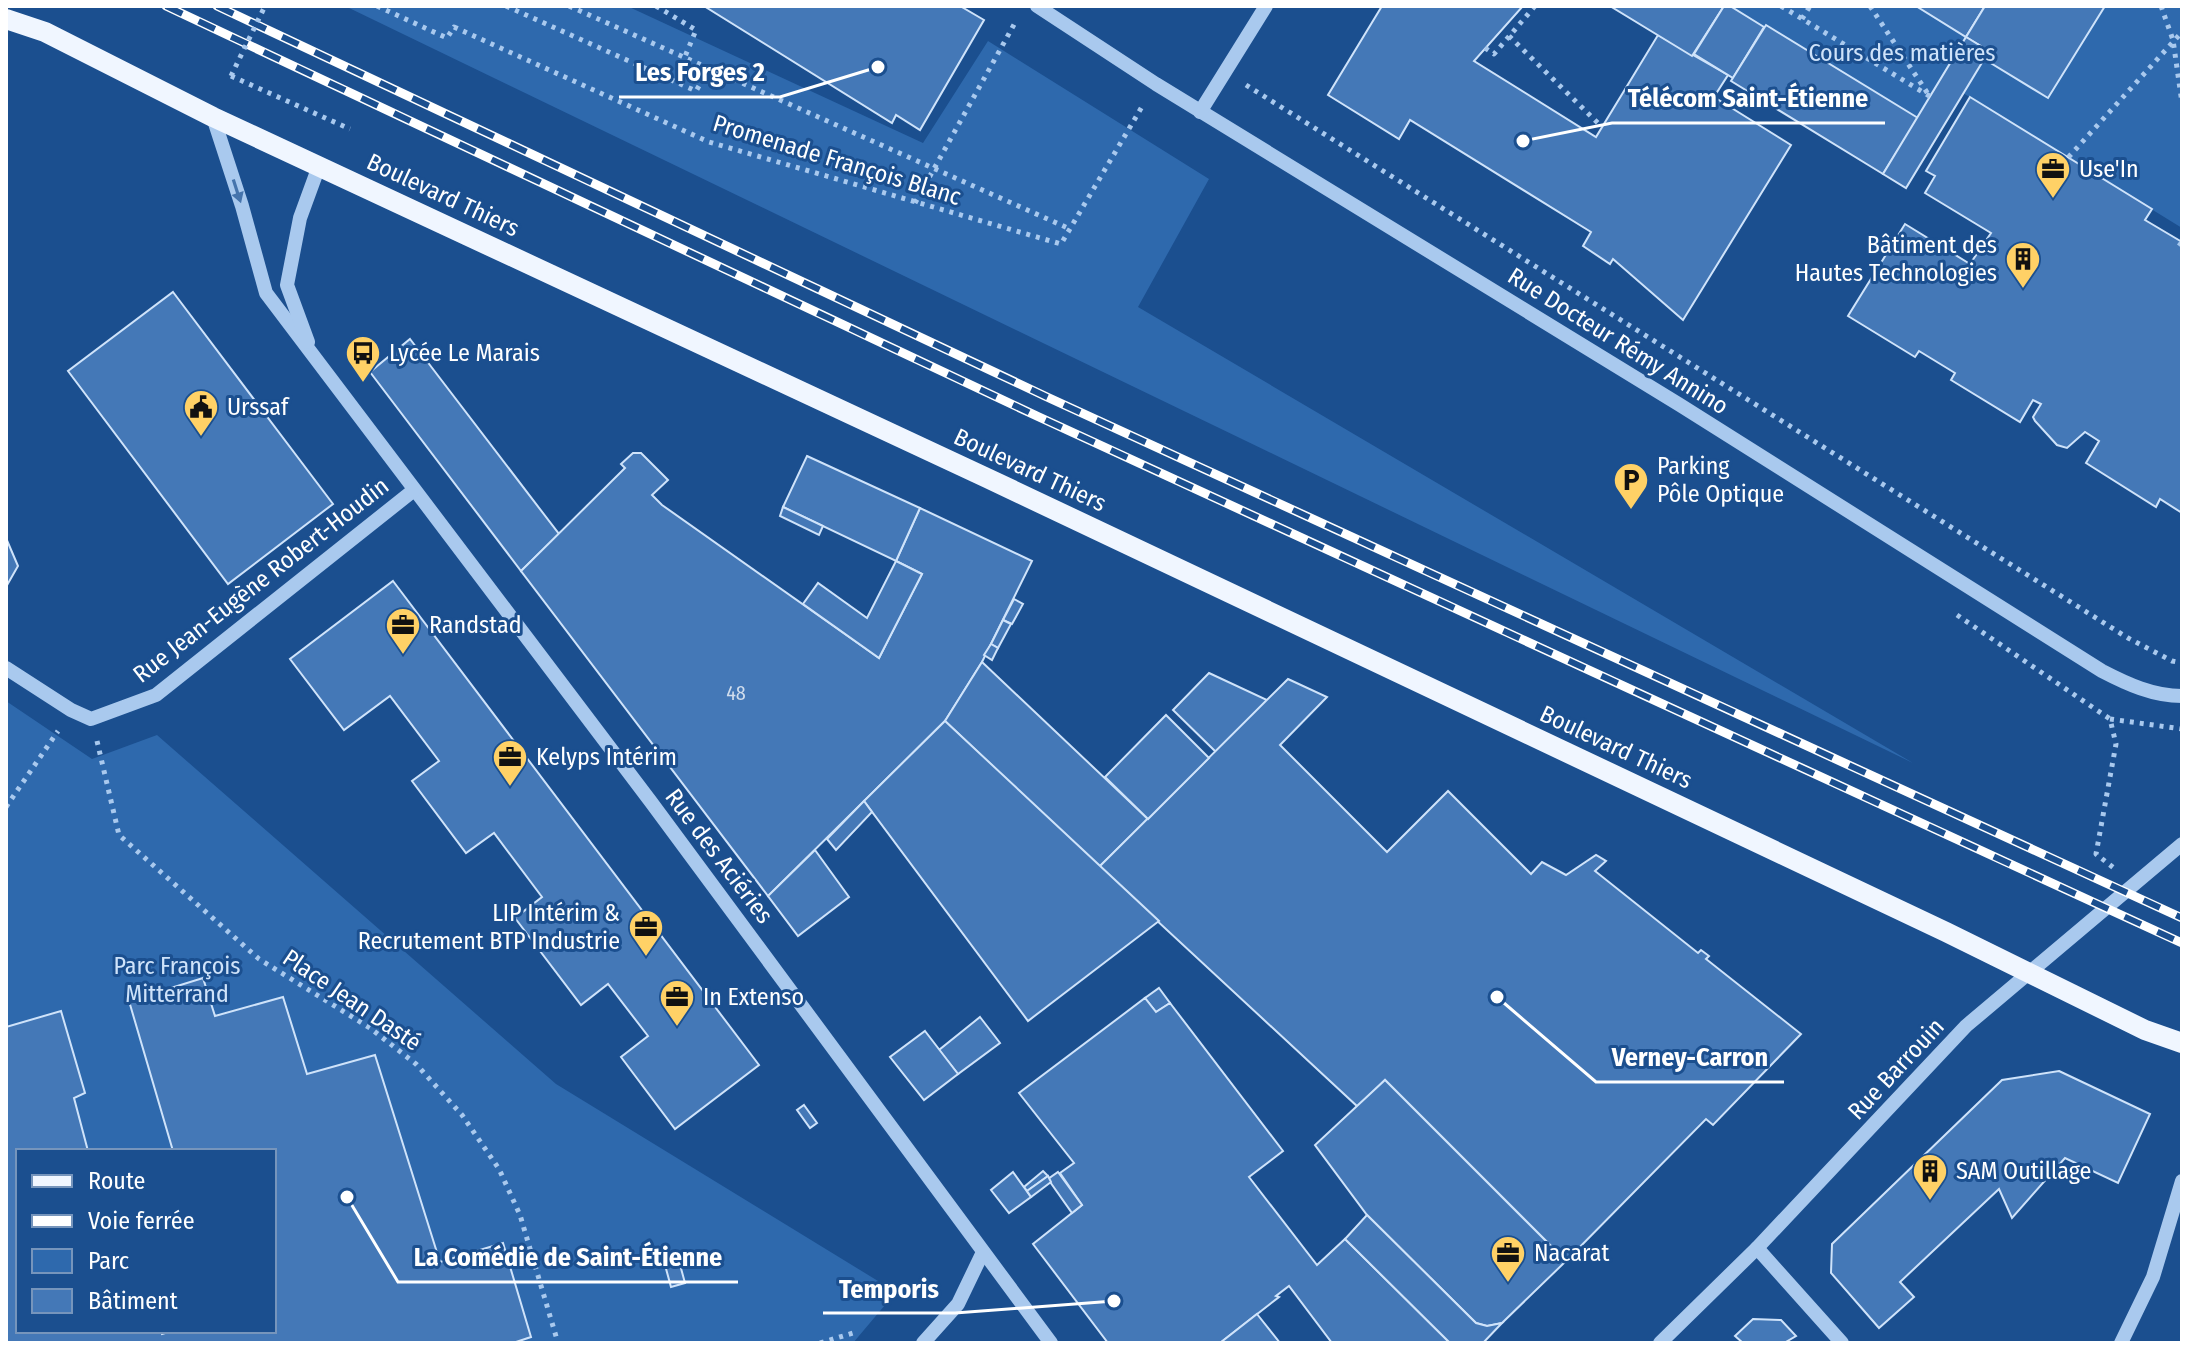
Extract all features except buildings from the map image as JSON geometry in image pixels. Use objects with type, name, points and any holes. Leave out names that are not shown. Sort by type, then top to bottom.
[{"type":"main road","name":"Boulevard Thiers","points":[[6,19],[45,32],[213,117],[1045,505],[2030,972],[2145,1030],[2182,1043]]},
{"type":"street","name":"Rue Docteur Rémy Annino","points":[[1037,6],[1200,112],[1680,405],[2102,671],[2132,687],[2182,696]]},
{"type":"street","points":[[1200,112],[1266,6]]},
{"type":"street","name":"Rue des Aciéries","points":[[213,117],[266,293],[821,1030],[1051,1343]]},
{"type":"street","name":"Rue des Aciéries","points":[[315,361],[287,285],[300,218],[319,166]]},
{"type":"street","name":"Rue Jean-Eugène Robert-Houdin","points":[[91,719],[156,695],[414,490]]},
{"type":"street","points":[[6,668],[71,710],[91,719]]},
{"type":"street","name":"Rue Barrouin","points":[[1660,1343],[1757,1248],[1966,1026],[2182,844]]},
{"type":"street","points":[[2121,1343],[2153,1277],[2182,1181]]},
{"type":"street","points":[[1757,1248],[1842,1343]]},
{"type":"street","points":[[923,1343],[958,1304],[983,1252]]},
{"type":"path","points":[[265,6],[231,76],[350,129]]},
{"type":"path","name":"Promenade François Blanc","points":[[377,6],[447,38],[454,27],[709,142],[1061,244],[1070,229]]},
{"type":"path","points":[[506,6],[696,91],[708,70]]},
{"type":"path","points":[[569,6],[1070,229],[1156,84]]},
{"type":"path","points":[[656,6],[696,30],[684,59]]},
{"type":"path","points":[[1485,48],[1494,54],[1535,6]]},
{"type":"path","points":[[1781,6],[1931,97],[1870,6]]},
{"type":"path","points":[[1802,19],[1810,6]]},
{"type":"path","points":[[2161,6],[2173,40],[2182,103]]},
{"type":"path","points":[[915,203],[1017,19]]},
{"type":"path","points":[[2055,172],[2182,32]]},
{"type":"path","points":[[1509,36],[1602,127]]},
{"type":"path","points":[[1225,72],[2128,638],[2182,663]]},
{"type":"path","points":[[1953,612],[2110,719],[2182,729]]},
{"type":"path","points":[[6,807],[71,710]]},
{"type":"path","name":"Place Jean Dasté","points":[[91,719],[119,835],[259,959],[370,1028],[416,1064],[462,1115],[499,1169],[520,1215],[558,1343]]},
{"type":"path","points":[[2110,719],[2116,744],[2096,854],[2134,884]]},
{"type":"path","points":[[820,1343],[853,1333]]},
{"type":"green space","points":[[345,6],[627,6],[923,143],[988,41],[1209,179],[1138,307],[1913,763]]},
{"type":"green space","name":"Cours des matières","points":[[1730,6],[1916,6],[1966,37],[1918,118],[1767,25],[1764,27]]},
{"type":"green space","points":[[2105,6],[2182,6],[2182,228],[1963,93],[1984,59],[2048,98]]},
{"type":"green space","name":"Parc François Mitterrand","points":[[6,701],[92,759],[157,735],[556,1084],[896,1292],[853,1343],[6,1343]]},
{"type":"railway","points":[[166,6],[1039,417],[2182,943]]},
{"type":"railway","points":[[217,6],[1047,397],[2182,918]]},
{"type":"place","name":"Les Forges 2","points":[[878,67]]},
{"type":"place","name":"Télécom Saint-Étienne","points":[[1523,141]]},
{"type":"place","name":"Use'In","points":[[2053,200]]},
{"type":"place","name":"Bâtiment des Hautes Technologies","points":[[2023,290]]},
{"type":"place","name":"Lycée Le Marais","points":[[363,384]]},
{"type":"place","name":"Urssaf","points":[[201,438]]},
{"type":"place","name":"Parking Pôle Optique","points":[[1631,511]]},
{"type":"place","name":"Randstad","points":[[403,656]]},
{"type":"place","name":"Kelyps Intérim","points":[[510,788]]},
{"type":"place","name":"LIP Intérim & Recrutement BTP Industrie","points":[[646,958]]},
{"type":"place","name":"Verney-Carron","points":[[1497,997]]},
{"type":"place","name":"In Extenso","points":[[677,1028]]},
{"type":"place","name":"La Comédie de Saint-Étienne","points":[[347,1197]]},
{"type":"place","name":"SAM Outillage","points":[[1930,1202]]},
{"type":"place","name":"Nacarat","points":[[1508,1284]]},
{"type":"place","name":"Temporis","points":[[1114,1301]]}]
